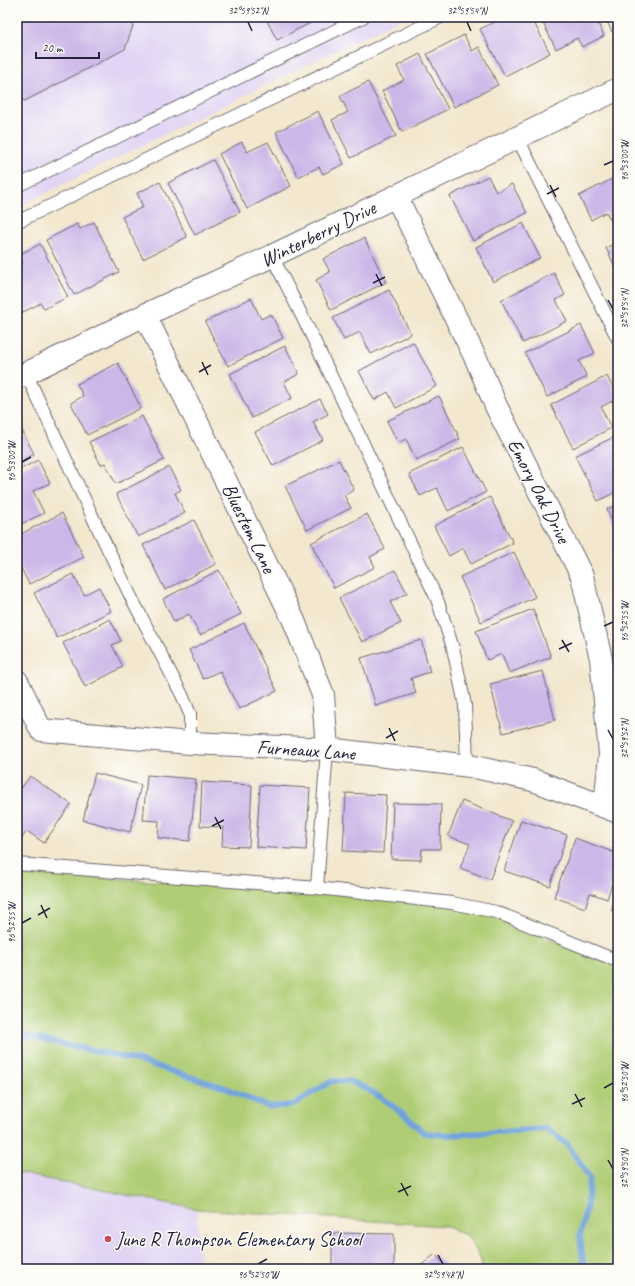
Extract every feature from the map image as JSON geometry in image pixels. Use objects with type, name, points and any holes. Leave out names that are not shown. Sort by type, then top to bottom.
[{"type":"street","name":"Winterberry Drive","points":[[22,376],[145,315],[272,256],[618,88]]},
{"type":"street","name":"Emory Oak Drive","points":[[396,196],[477,361],[496,406],[582,576],[601,659],[610,754],[612,809]]},
{"type":"street","name":"Bluestem Lane","points":[[145,315],[294,621],[323,695],[327,749]]},
{"type":"street","name":"Furneaux Lane","points":[[17,681],[41,730],[190,743],[327,749],[467,766],[533,780],[612,809]]},
{"type":"lane","points":[[17,186],[362,17]]},
{"type":"lane","points":[[17,222],[441,17]]},
{"type":"lane","points":[[517,137],[618,339]]},
{"type":"lane","points":[[272,256],[311,334],[437,599],[453,648],[465,705],[467,766]]},
{"type":"lane","points":[[22,376],[132,598],[182,695],[190,714],[190,743]]},
{"type":"lane","points":[[318,888],[327,749]]},
{"type":"lane","points":[[17,864],[318,888],[452,903],[496,912],[618,961]]},
{"type":"shaded area","points":[[17,17],[404,17],[17,207]]},
{"type":"shaded area","name":"June R Thompson Elementary School","points":[[17,1173],[197,1209],[200,1269],[17,1269]]},
{"type":"green space","points":[[17,872],[457,902],[618,967],[618,1269],[482,1269],[481,1259],[468,1236],[445,1226],[197,1209],[17,1173]]},
{"type":"building","points":[[17,17],[136,17],[125,49],[25,101],[17,98]]},
{"type":"building","points":[[265,17],[322,17],[277,40]]},
{"type":"building","points":[[505,17],[531,17],[550,53],[505,76],[480,29]]},
{"type":"building","points":[[540,17],[595,17],[604,36],[582,47],[577,38],[556,49]]},
{"type":"building","points":[[605,17],[618,17],[618,29],[612,32]]},
{"type":"building","points":[[464,35],[472,51],[479,47],[498,85],[454,107],[427,54]]},
{"type":"building","points":[[420,54],[448,109],[402,132],[382,91],[404,80],[397,66]]},
{"type":"building","points":[[368,82],[396,136],[351,158],[332,120],[348,112],[340,96]]},
{"type":"building","points":[[318,111],[344,164],[323,174],[319,167],[298,177],[276,132]]},
{"type":"building","points":[[242,142],[247,152],[268,142],[291,186],[247,209],[219,154]]},
{"type":"building","points":[[213,160],[240,212],[195,235],[168,183]]},
{"type":"building","points":[[488,176],[496,192],[512,184],[527,213],[473,241],[450,196]]},
{"type":"building","points":[[618,176],[617,232],[606,212],[591,220],[579,196]]},
{"type":"building","points":[[160,182],[187,237],[143,259],[122,217],[143,207],[137,193]]},
{"type":"building","points":[[94,222],[119,272],[74,295],[46,240],[77,224],[80,229]]},
{"type":"building","points":[[523,223],[540,258],[493,282],[476,247]]},
{"type":"building","points":[[364,238],[386,282],[331,310],[316,280],[330,272],[323,259]]},
{"type":"building","points":[[618,242],[618,273],[606,248]]},
{"type":"building","points":[[40,244],[68,297],[44,309],[41,303],[21,313],[17,305],[17,266],[23,263],[18,255]]},
{"type":"building","points":[[554,273],[565,295],[556,300],[567,321],[523,343],[501,300]]},
{"type":"building","points":[[389,290],[411,334],[371,354],[360,332],[344,340],[333,318]]},
{"type":"building","points":[[251,298],[261,319],[271,314],[283,338],[228,366],[205,322]]},
{"type":"building","points":[[581,325],[595,353],[579,361],[587,377],[547,397],[525,353]]},
{"type":"building","points":[[413,342],[437,386],[396,408],[388,392],[374,400],[359,371]]},
{"type":"building","points":[[285,346],[299,374],[284,382],[292,398],[252,418],[230,374]]},
{"type":"building","points":[[118,363],[141,408],[87,435],[71,403],[83,396],[77,384]]},
{"type":"building","points":[[607,376],[618,398],[601,407],[611,428],[573,448],[551,405]]},
{"type":"building","points":[[439,396],[460,439],[416,460],[406,439],[398,443],[387,421]]},
{"type":"building","points":[[320,399],[328,414],[313,422],[323,440],[273,466],[255,432]]},
{"type":"building","points":[[142,416],[164,460],[116,484],[105,463],[101,465],[89,442]]},
{"type":"building","points":[[19,424],[34,454],[17,463],[17,425]]},
{"type":"building","points":[[618,435],[618,491],[598,501],[575,456]]},
{"type":"building","points":[[463,447],[486,492],[448,511],[437,488],[420,496],[409,474]]},
{"type":"building","points":[[38,460],[50,483],[33,491],[44,513],[17,526],[17,471]]},
{"type":"building","points":[[339,460],[354,490],[344,495],[351,508],[307,530],[285,486]]},
{"type":"building","points":[[169,467],[181,490],[175,493],[185,513],[138,537],[116,494]]},
{"type":"building","points":[[490,497],[513,543],[471,564],[463,548],[449,556],[434,526]]},
{"type":"building","points":[[618,505],[618,539],[607,509]]},
{"type":"building","points":[[62,513],[84,557],[29,584],[17,560],[17,536]]},
{"type":"building","points":[[367,514],[385,549],[370,557],[375,567],[334,588],[311,543]]},
{"type":"building","points":[[194,520],[216,564],[165,590],[143,545]]},
{"type":"building","points":[[514,552],[535,597],[481,622],[460,577]]},
{"type":"building","points":[[219,570],[241,614],[200,635],[189,614],[174,622],[163,599]]},
{"type":"building","points":[[395,570],[407,593],[390,602],[401,623],[362,642],[339,598]]},
{"type":"building","points":[[73,574],[84,595],[99,587],[111,611],[57,638],[34,593]]},
{"type":"building","points":[[533,609],[551,657],[509,673],[502,654],[487,660],[476,631]]},
{"type":"building","points":[[110,619],[121,641],[112,645],[123,667],[85,687],[63,643]]},
{"type":"building","points":[[244,623],[277,691],[239,709],[220,671],[203,679],[189,650]]},
{"type":"building","points":[[421,640],[430,672],[411,678],[416,693],[376,706],[361,658]]},
{"type":"building","points":[[543,671],[555,720],[503,733],[490,684]]},
{"type":"building","points":[[95,773],[141,785],[130,832],[83,820]]},
{"type":"building","points":[[147,775],[196,779],[190,841],[158,838],[159,821],[143,820]]},
{"type":"building","points":[[30,776],[71,804],[44,843],[27,831],[17,845],[17,794]]},
{"type":"building","points":[[202,782],[252,785],[249,847],[222,846],[223,827],[200,826]]},
{"type":"building","points":[[260,785],[310,788],[306,850],[256,847]]},
{"type":"building","points":[[346,793],[386,795],[383,853],[343,851]]},
{"type":"building","points":[[462,801],[512,821],[490,879],[460,868],[470,844],[448,836]]},
{"type":"building","points":[[393,803],[441,804],[440,849],[422,849],[421,860],[391,859]]},
{"type":"building","points":[[521,820],[567,835],[550,886],[504,871]]},
{"type":"building","points":[[575,838],[618,854],[618,866],[607,899],[590,893],[585,908],[554,897]]},
{"type":"building","points":[[618,892],[618,913],[611,910]]},
{"type":"building","points":[[332,1233],[394,1234],[394,1269],[332,1269]]},
{"type":"building","points":[[435,1254],[448,1269],[417,1269]]},
{"type":"waterway","points":[[17,1034],[136,1060],[223,1087],[269,1107],[293,1105],[332,1081],[349,1081],[367,1089],[385,1100],[424,1133],[448,1135],[547,1129],[568,1145],[590,1178],[587,1204],[580,1236],[584,1269]]},
{"type":"place","name":"June R Thompson Elementary School","points":[[108,1239]]}]
